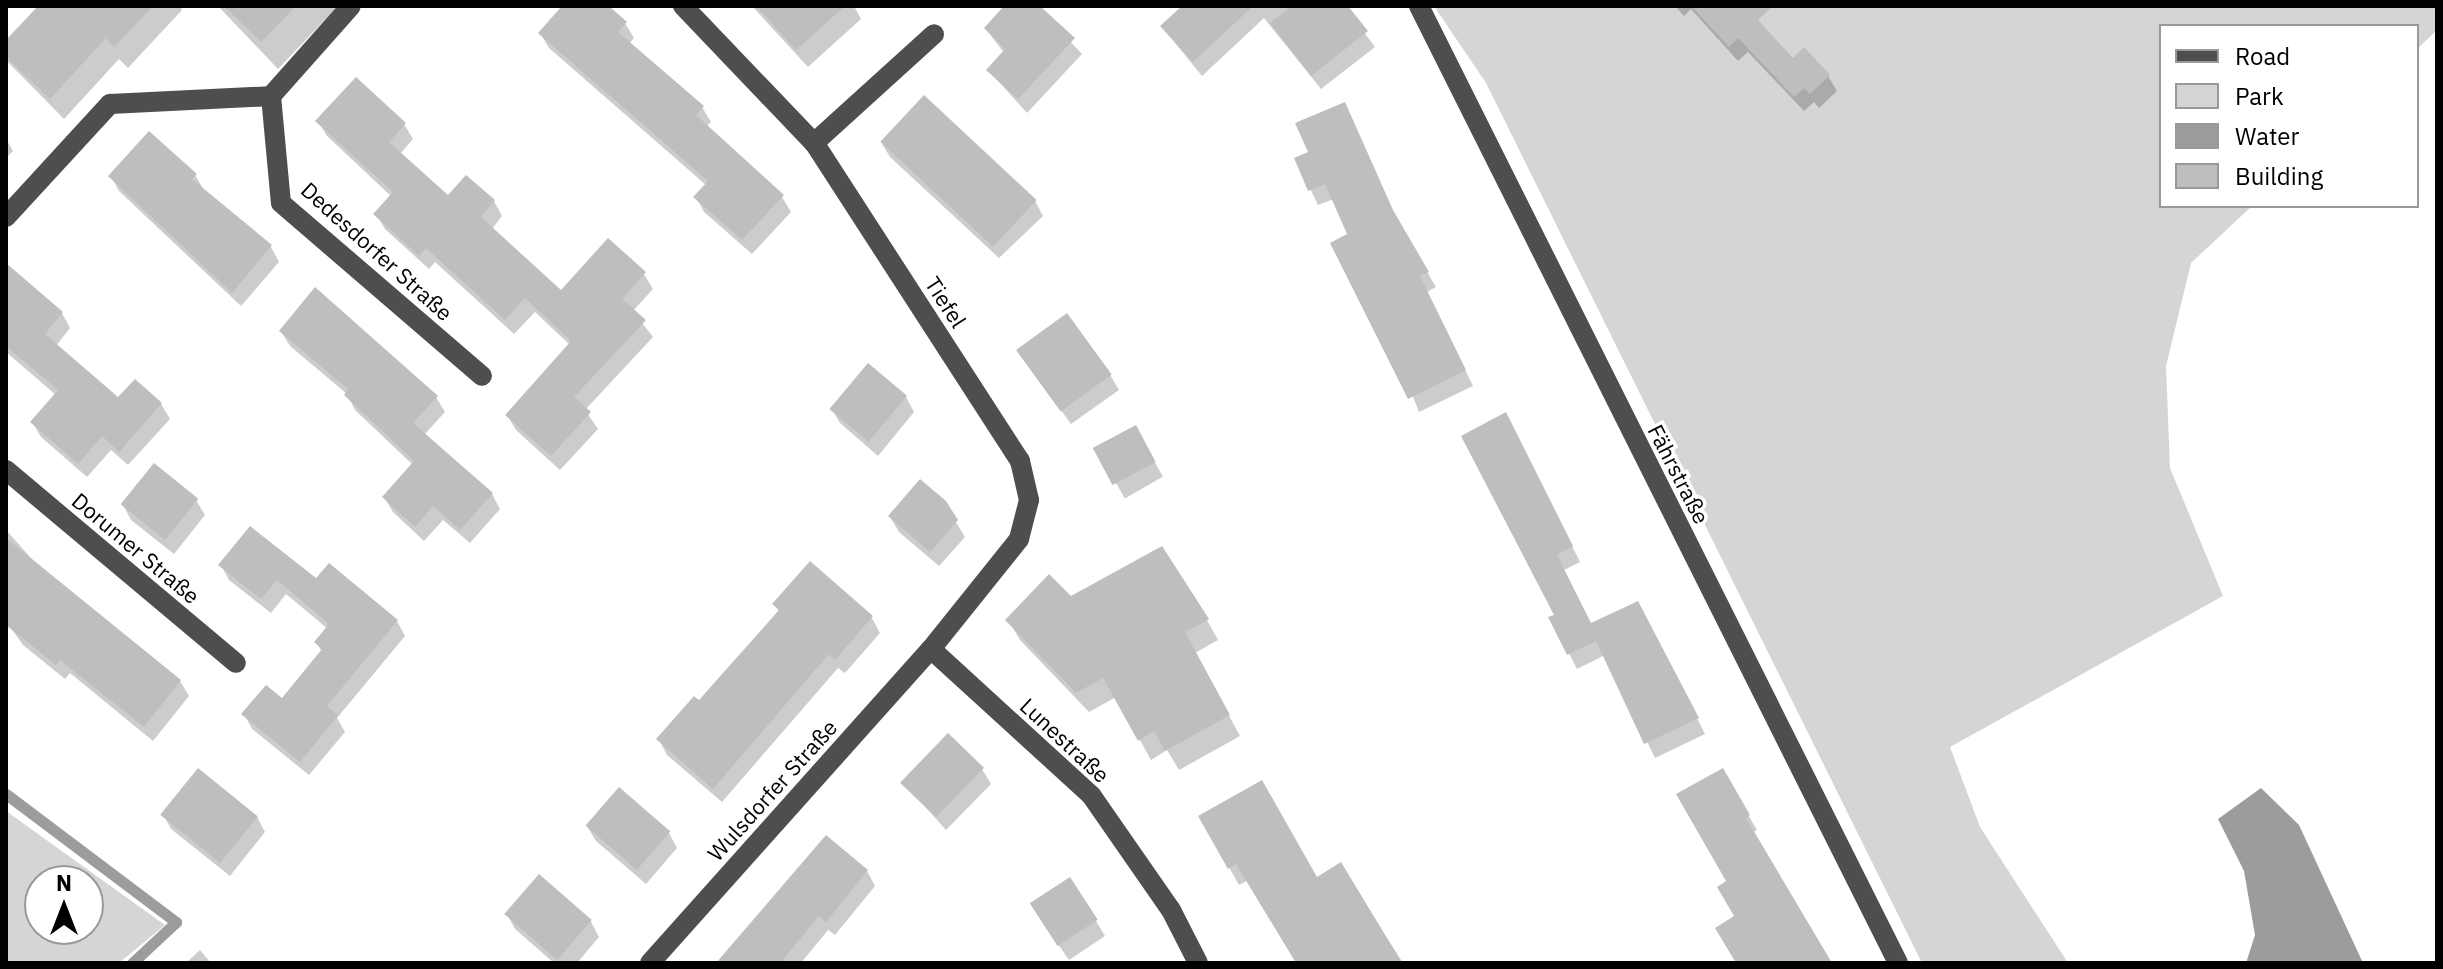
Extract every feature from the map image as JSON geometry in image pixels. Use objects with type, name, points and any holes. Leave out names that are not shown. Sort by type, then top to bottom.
[{"type":"street","points":[[6,217],[110,104],[271,96],[351,6]]},
{"type":"street","name":"Tiefel","points":[[683,6],[814,143],[1020,461],[1029,500],[1019,539],[931,649]]},
{"type":"street","name":"Fährstraße","points":[[1419,6],[1898,963]]},
{"type":"street","points":[[814,143],[934,34]]},
{"type":"street","name":"Dedesdorfer Straße","points":[[271,96],[281,203],[482,376]]},
{"type":"street","name":"Dorumer Straße","points":[[6,470],[236,663]]},
{"type":"street","name":"Wulsdorfer Straße","points":[[650,963],[931,649]]},
{"type":"street","name":"Lunestraße","points":[[931,649],[1091,795],[1171,910],[1198,963]]},
{"type":"green space","points":[[1434,6],[2437,6],[2437,30],[2419,47],[2419,24],[2159,24],[2159,208],[2250,208],[2191,263],[2166,366],[2170,468],[2223,596],[1950,747],[1980,827],[2068,963],[1922,963],[1486,83]]},
{"type":"green space","points":[[6,811],[81,865],[24,865],[24,945],[104,945],[104,881],[165,925],[119,963],[6,963]]},
{"type":"water","points":[[2261,788],[2299,825],[2363,963],[2246,963],[2255,935],[2244,871],[2218,819]]},
{"type":"building","points":[[38,6],[153,6],[114,47],[106,38],[50,99],[6,57],[6,40]]},
{"type":"building","points":[[224,6],[296,6],[261,42]]},
{"type":"building","points":[[562,6],[609,6],[627,22],[618,32],[704,106],[696,115],[784,195],[742,240],[693,197],[708,181],[538,33]]},
{"type":"building","points":[[756,6],[845,6],[796,50]]},
{"type":"building","points":[[1004,6],[1040,6],[1075,38],[1018,99],[986,70],[1005,49],[984,28]]},
{"type":"building","points":[[1182,6],[1253,6],[1193,62],[1160,26]]},
{"type":"building","points":[[1292,6],[1348,6],[1368,31],[1311,76],[1270,23]]},
{"type":"building","points":[[1691,6],[1773,6],[1758,20],[1793,58],[1804,47],[1830,75],[1810,94],[1804,88],[1794,97],[1738,38],[1729,47]]},
{"type":"building","points":[[356,77],[406,123],[389,142],[448,195],[466,175],[495,200],[481,217],[561,290],[608,238],[646,272],[622,299],[646,320],[574,397],[591,412],[551,456],[505,415],[571,341],[525,298],[505,320],[426,248],[419,256],[373,214],[393,192],[315,121]]},
{"type":"building","points":[[924,95],[1037,200],[993,247],[880,142]]},
{"type":"building","points":[[1345,102],[1393,210],[1429,272],[1420,276],[1466,370],[1408,399],[1330,243],[1347,234],[1325,184],[1308,191],[1294,158],[1308,152],[1295,123]]},
{"type":"building","points":[[149,131],[197,174],[192,179],[272,245],[232,293],[108,176]]},
{"type":"building","points":[[6,263],[63,312],[45,334],[118,397],[135,379],[162,403],[119,452],[102,436],[78,464],[30,422],[58,390],[6,346]]},
{"type":"building","points":[[315,287],[438,396],[413,423],[493,493],[460,530],[433,506],[415,527],[382,497],[414,461],[344,395],[348,389],[279,331]]},
{"type":"building","points":[[1067,313],[1112,374],[1061,412],[1016,350]]},
{"type":"building","points":[[868,363],[907,396],[869,442],[829,409]]},
{"type":"building","points":[[1506,412],[1573,546],[1557,555],[1591,623],[1638,601],[1699,718],[1644,744],[1596,641],[1567,655],[1548,617],[1554,615],[1461,436]]},
{"type":"building","points":[[1136,425],[1156,462],[1112,485],[1093,448]]},
{"type":"building","points":[[154,463],[198,499],[165,540],[121,504]]},
{"type":"building","points":[[920,479],[946,501],[958,520],[930,552],[888,516]]},
{"type":"building","points":[[250,526],[316,578],[329,563],[398,620],[327,706],[338,715],[300,762],[241,714],[266,685],[282,698],[322,649],[314,642],[329,624],[277,580],[261,599],[218,565]]},
{"type":"building","points":[[6,538],[181,680],[144,727],[60,660],[56,665],[6,625]]},
{"type":"building","points":[[1162,546],[1209,619],[1185,632],[1230,715],[1165,751],[1154,731],[1138,741],[1103,678],[1076,693],[1005,620],[1049,574],[1071,596]]},
{"type":"building","points":[[810,561],[873,616],[835,660],[829,654],[713,789],[656,739],[694,696],[699,700],[779,610],[772,604]]},
{"type":"building","points":[[948,733],[984,768],[936,817],[900,783]]},
{"type":"building","points":[[198,768],[258,816],[220,863],[160,815]]},
{"type":"building","points":[[1723,768],[1750,815],[1746,818],[1832,963],[1736,963],[1715,928],[1734,916],[1717,887],[1726,881],[1676,794]]},
{"type":"building","points":[[1262,780],[1317,877],[1341,862],[1402,963],[1296,963],[1236,864],[1228,869],[1198,816]]},
{"type":"building","points":[[619,787],[670,832],[637,870],[586,825]]},
{"type":"building","points":[[826,835],[868,870],[826,922],[819,916],[780,963],[716,963]]},
{"type":"building","points":[[539,874],[592,920],[557,960],[504,914]]},
{"type":"building","points":[[1070,877],[1098,920],[1058,946],[1030,903]]},
{"type":"waterway","points":[[6,794],[176,922],[132,963]]}]
